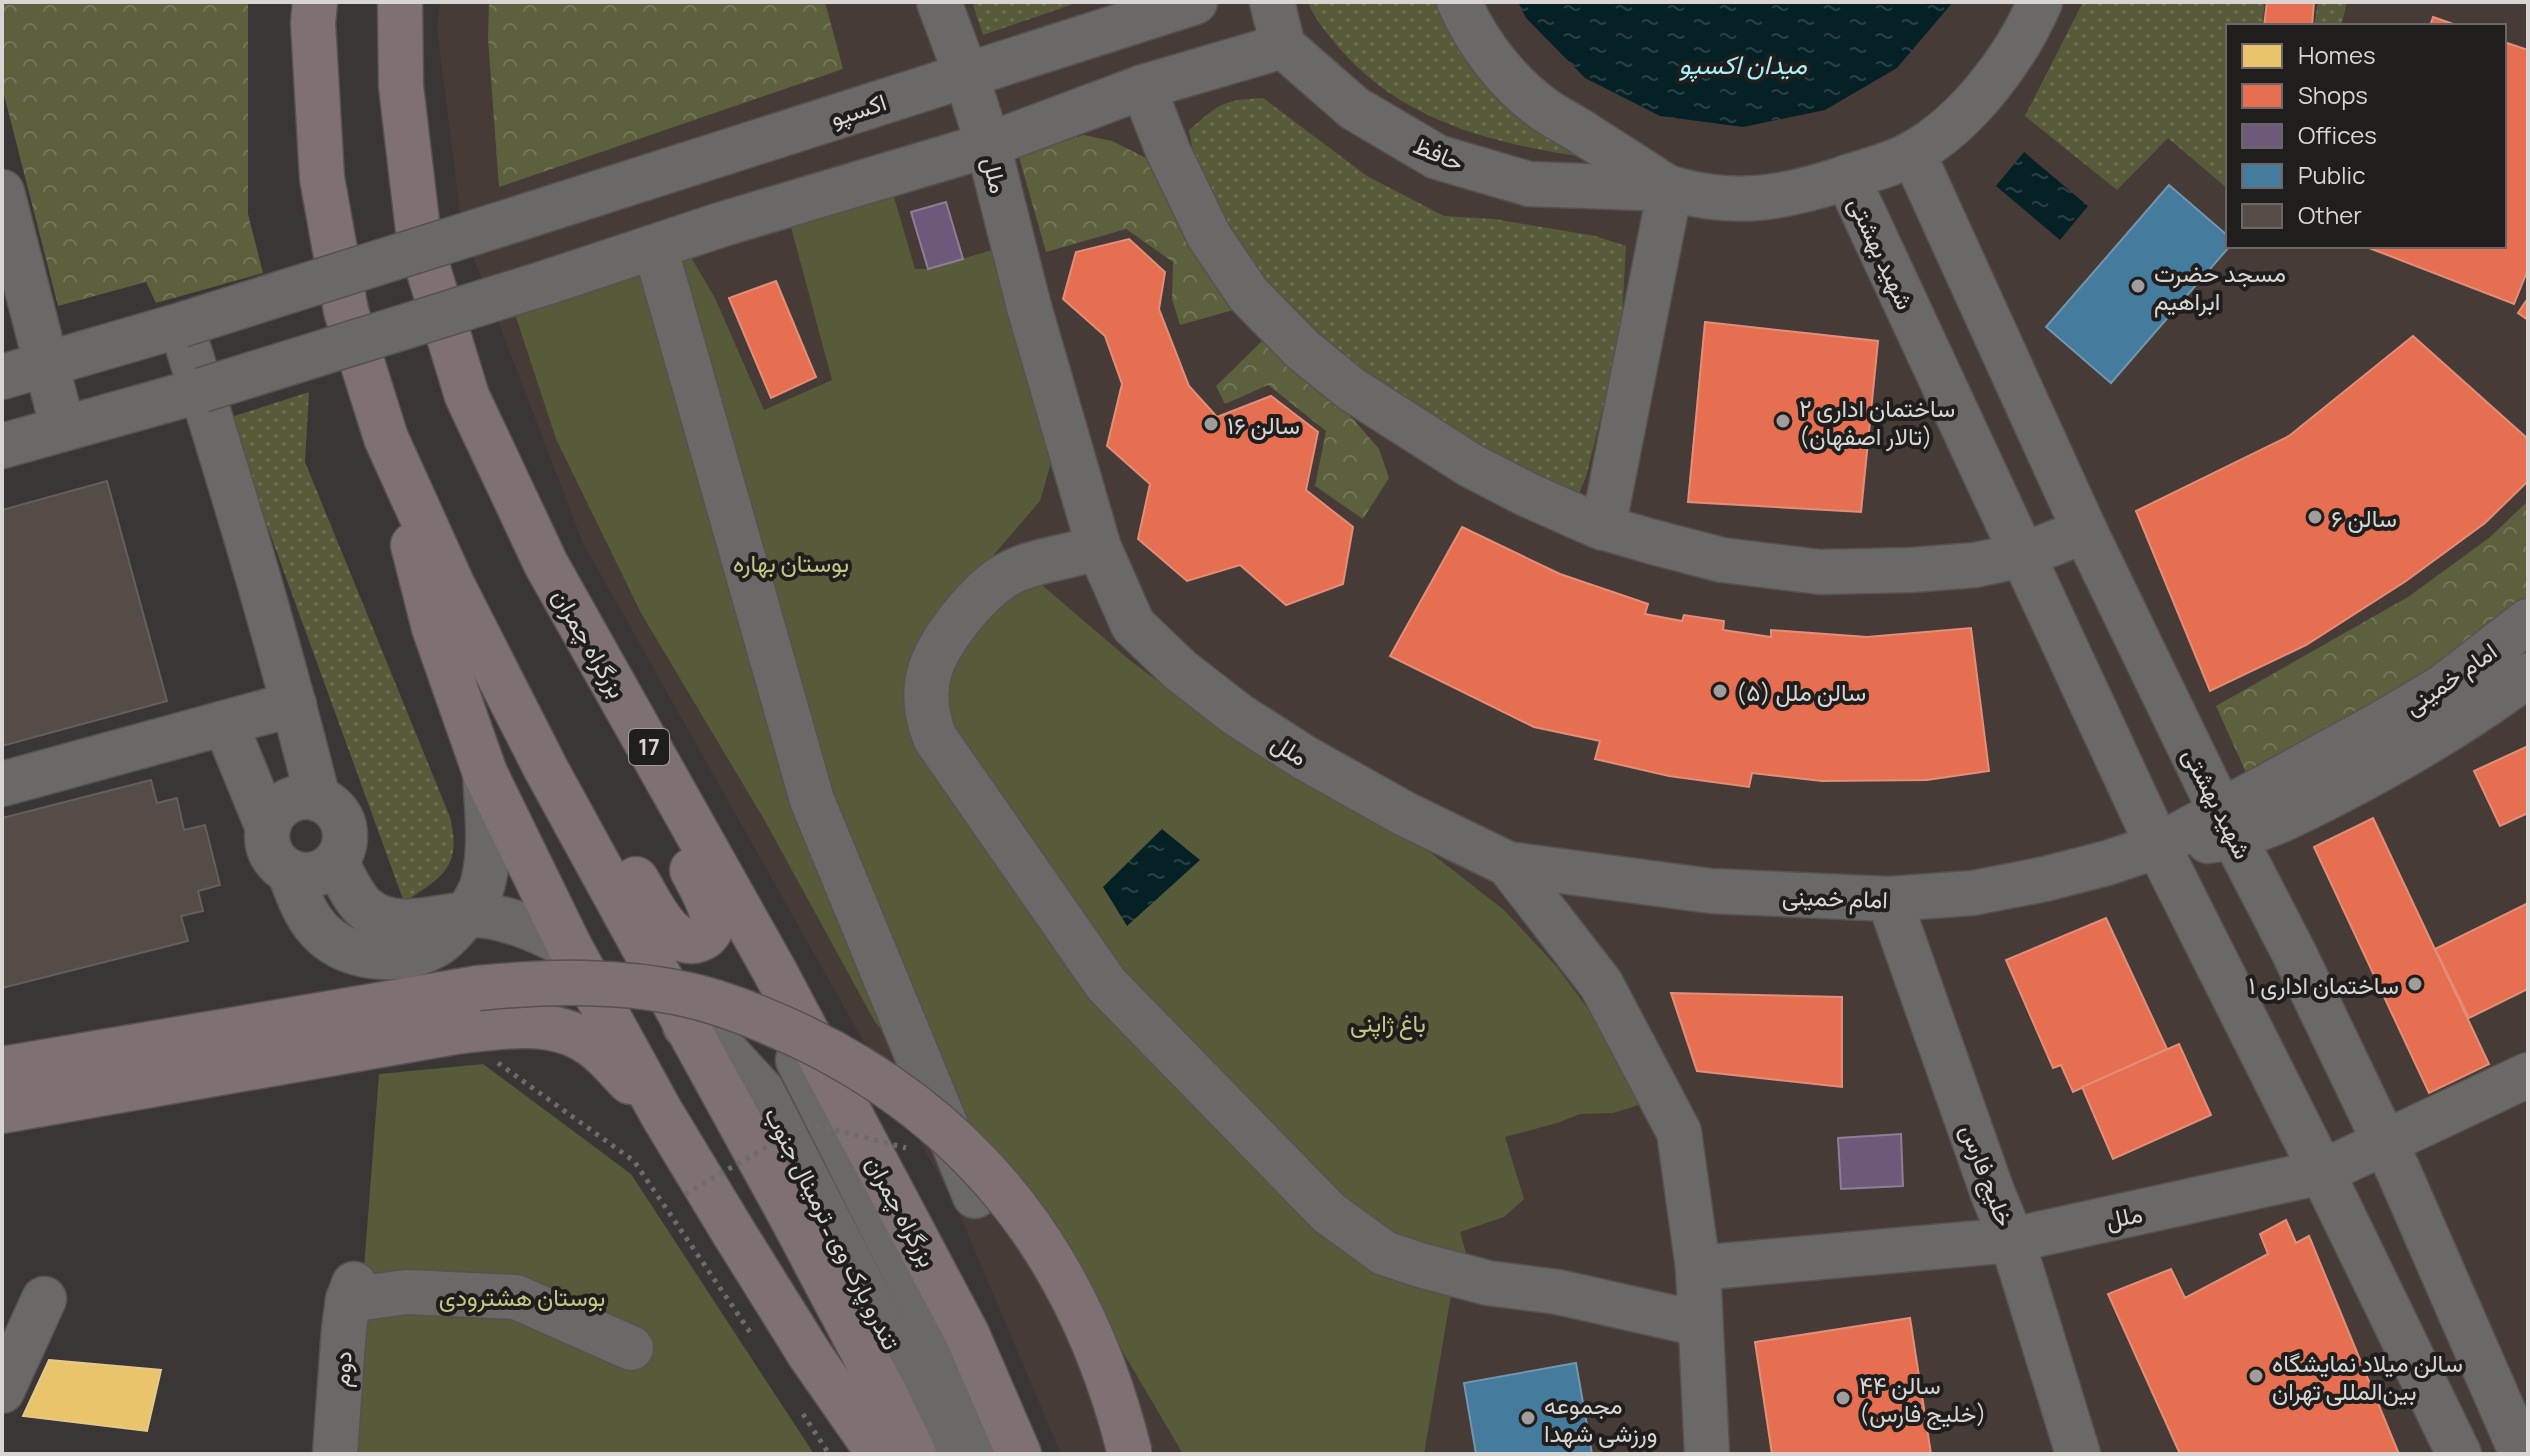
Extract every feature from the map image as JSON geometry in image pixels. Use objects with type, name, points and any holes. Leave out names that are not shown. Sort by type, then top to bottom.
[{"type":"highway","points":[[315,2],[313,23],[322,178],[346,311],[386,438],[434,628],[485,773],[570,947],[662,1114],[810,1355],[879,1454]]},
{"type":"highway","name":"بزرگراه چمران","points":[[400,2],[401,86],[419,239],[467,396],[546,564],[774,970],[967,1334],[1019,1454]]},
{"type":"highway","points":[[386,438],[453,586],[546,769],[821,1273],[914,1454]]},
{"type":"highway","points":[[546,769],[630,869],[667,928],[686,941],[697,941],[708,934],[713,921],[711,909],[678,840],[628,710]]},
{"type":"highway","points":[[2,1069],[478,988],[606,984],[645,987],[713,1001],[770,1022],[824,1048],[923,1113],[981,1166],[1014,1203],[1047,1250],[1075,1301],[1099,1355],[1130,1454]]},
{"type":"highway","points":[[2,1111],[455,1032],[518,1026],[568,1032],[590,1043],[662,1114]]},
{"type":"street","points":[[939,2],[966,74]]},
{"type":"street","name":"اکسپو","points":[[2,377],[181,325],[1195,2]]},
{"type":"street","points":[[2,446],[202,390],[723,224],[988,145],[1143,87],[1283,46],[1272,2]]},
{"type":"street","name":"حافظ","points":[[1459,2],[1487,51],[1515,84],[1544,109],[1670,189]]},
{"type":"street","name":"حافظ","points":[[1283,46],[1354,108],[1437,157],[1529,184],[1670,189],[1722,200],[1769,198],[1810,190],[1883,166],[1913,153],[1941,133],[1971,107],[2002,68],[2031,24],[2040,2]]},
{"type":"street","name":"ملل","points":[[966,74],[1099,548],[1133,625],[1203,688],[1238,715],[1305,758],[1405,814],[1508,864],[1601,984],[1679,1132],[1698,1268],[1707,1454]]},
{"type":"street","points":[[1143,87],[1168,151],[1209,236],[1248,294],[1303,350],[1351,389],[1470,465],[1526,494],[1603,528],[1722,560],[1820,572],[1975,565],[2023,555],[2085,531]]},
{"type":"street","name":"شهید بهشتی","points":[[1913,153],[2085,531],[2398,1170],[2526,1454]]},
{"type":"street","name":"شهید بهشتی","points":[[1847,177],[2158,846],[2459,1454]]},
{"type":"street","points":[[1603,528],[1670,189]]},
{"type":"street","points":[[2,192],[63,429]]},
{"type":"street","points":[[655,247],[812,800],[975,1196]]},
{"type":"street","points":[[181,325],[294,704],[318,799]]},
{"type":"street","points":[[1099,548],[1020,568],[1000,578],[981,594],[949,631],[938,650],[930,668],[926,703],[935,738],[1106,984],[1329,1213],[1384,1253],[1488,1283],[1558,1292],[1700,1324]]},
{"type":"street","name":"امام خمینی","points":[[2229,825],[2382,723],[2443,687],[2528,621]]},
{"type":"street","name":"امام خمینی","points":[[1508,864],[1711,891],[1889,899],[2002,888],[2107,863],[2229,825],[2281,821],[2467,720],[2528,675]]},
{"type":"street","points":[[2,784],[294,704]]},
{"type":"street","points":[[225,723],[268,828]]},
{"type":"street","points":[[289,871],[314,875],[336,862],[343,851],[346,838],[344,825],[339,813],[330,804],[305,797],[293,799],[281,806],[268,828],[267,841],[271,853],[289,871],[303,908],[323,934],[351,951],[373,956],[414,953],[436,945],[466,915],[482,885],[488,842],[485,773]]},
{"type":"street","points":[[336,862],[365,909],[385,919],[422,921],[466,915],[506,920],[536,929],[570,947]]},
{"type":"street","name":"خلیج فارس","points":[[1889,899],[2012,1240],[2078,1454]]},
{"type":"street","points":[[774,970],[776,1010],[792,1048],[947,1356],[987,1454]]},
{"type":"street","name":"تندرو پارک وی ـ ترمینال جنوب","points":[[685,1026],[728,1054],[762,1091],[949,1454]]},
{"type":"street","name":"ملل","points":[[1698,1268],[2012,1240],[2322,1172],[2528,1075]]},
{"type":"street","name":"دوم","points":[[335,1454],[351,1292],[516,1297],[631,1348]]},
{"type":"street","points":[[2,1391],[44,1299]]},
{"type":"path","points":[[455,1032],[634,1161],[751,1334]]},
{"type":"path","points":[[685,1194],[809,1123],[909,1149]]},
{"type":"path","points":[[798,1406],[829,1454]]},
{"type":"shaded area","points":[[440,2],[2528,2],[2528,1454],[1061,1454],[955,1204],[583,543],[462,227],[437,29]]},
{"type":"green space","points":[[2,2],[248,2],[248,214],[263,273],[156,303],[146,282],[58,306],[2,87]]},
{"type":"green space","points":[[489,2],[825,2],[843,69],[499,187],[488,38]]},
{"type":"green space","points":[[972,2],[1079,2],[983,35]]},
{"type":"green space","points":[[1308,2],[1450,2],[1624,163],[1507,142],[1434,118],[1400,100],[1368,77],[1330,37]]},
{"type":"green space","points":[[2083,2],[2265,2],[2262,24],[2226,24],[2226,187],[2168,138],[2117,190],[2025,116]]},
{"type":"green space","points":[[2318,2],[2347,2],[2342,24],[2314,24]]},
{"type":"green space","points":[[1263,98],[1367,176],[1444,216],[1494,219],[1595,236],[1626,246],[1621,335],[1586,477],[1576,500],[1429,421],[1337,355],[1255,269],[1198,178],[1189,130],[1222,105]]},
{"type":"green space","points":[[1084,135],[1112,141],[1148,159],[1233,310],[1180,325],[1172,299],[1173,262],[1126,229],[1046,252],[1019,157]]},
{"type":"green space","name":"بوستان بهاره","points":[[894,197],[915,269],[928,269],[992,250],[1054,452],[1040,501],[985,565],[908,680],[1079,973],[1452,1289],[1424,1454],[1183,1454],[1020,1177],[875,1022],[765,821],[641,613],[556,439],[515,314],[689,254],[715,298],[764,410],[832,380],[791,227]]},
{"type":"green space","points":[[1262,341],[1288,356],[1354,420],[1379,449],[1389,478],[1363,519],[1315,486],[1326,431],[1268,385],[1225,404],[1216,386]]},
{"type":"green space","points":[[309,392],[305,462],[450,817],[453,848],[446,869],[404,902],[228,418]]},
{"type":"green space","points":[[2528,501],[2528,615],[2253,788],[2216,706],[2408,597],[2489,538]]},
{"type":"green space","name":"باغ ژاپنی","points":[[1029,574],[1132,662],[1228,733],[1364,810],[1431,853],[1504,910],[1557,967],[1611,1040],[1642,1104],[1613,1113],[1580,1114],[1505,1137],[1524,1199],[1504,1217],[1460,1232],[1469,1263],[1407,1264],[1109,971],[941,726],[937,671]]},
{"type":"green space","name":"بوستان هشترودی","points":[[483,1064],[631,1174],[814,1454],[353,1454],[350,1449],[379,1074]]},
{"type":"water","name":"میدان اکسپو","points":[[1518,2],[1953,2],[1897,68],[1825,110],[1743,127],[1660,116],[1585,78],[1526,18]]},
{"type":"water","points":[[2024,152],[2088,206],[2060,240],[1996,186]]},
{"type":"water","points":[[1162,829],[1200,860],[1127,926],[1103,887]]},
{"type":"building: Homes","points":[[49,1360],[161,1370],[147,1431],[23,1416]]},
{"type":"building: Shops","points":[[2267,2],[2314,2],[2312,24],[2264,24]]},
{"type":"building: Shops","points":[[2433,17],[2453,24],[2431,24]]},
{"type":"building: Shops","points":[[2506,43],[2528,50],[2528,269],[2514,304],[2369,248],[2506,248]]},
{"type":"building: Shops","name":"سالن ۱۶","points":[[1129,239],[1165,272],[1159,309],[1189,386],[1217,417],[1271,396],[1318,432],[1306,490],[1353,527],[1343,584],[1286,605],[1240,565],[1187,581],[1138,539],[1150,484],[1107,446],[1122,384],[1105,336],[1063,299],[1076,252]]},
{"type":"building: Shops","points":[[776,281],[816,377],[771,398],[729,298]]},
{"type":"building: Shops","points":[[2528,298],[2528,320],[2518,313]]},
{"type":"building: Shops","name":"ساختمان اداری ۲ (تالار اصفهان)","points":[[1705,322],[1878,341],[1861,512],[1688,502]]},
{"type":"building: Shops","name":"سالن ۶","points":[[2413,336],[2528,439],[2528,481],[2485,523],[2406,581],[2306,645],[2210,691],[2136,511],[2289,436]]},
{"type":"building: Shops","name":"(۵) سالن ملل","points":[[1462,527],[1560,574],[1648,604],[1645,614],[1682,621],[1684,615],[1724,621],[1723,630],[1771,637],[1771,630],[1867,637],[1971,628],[1989,771],[1927,780],[1822,781],[1752,773],[1749,787],[1669,776],[1595,759],[1600,741],[1534,727],[1390,656]]},
{"type":"building: Shops","points":[[2528,746],[2528,813],[2500,826],[2474,771]]},
{"type":"building: Shops","name":"ساختمان اداری ۱","points":[[2373,818],[2489,1064],[2429,1093],[2314,847]]},
{"type":"building: Shops","points":[[2528,903],[2528,989],[2469,1018],[2435,949]]},
{"type":"building: Shops","points":[[2106,918],[2167,1049],[2073,1092],[2061,1065],[2053,1068],[2006,960]]},
{"type":"building: Shops","points":[[1671,993],[1842,997],[1842,1087],[1697,1071]]},
{"type":"building: Shops","points":[[2179,1044],[2211,1115],[2113,1159],[2082,1087]]},
{"type":"building: Shops","name":"سالن میلاد نمایشگاه بین‌المللی تهران","points":[[2286,1220],[2296,1243],[2309,1236],[2399,1454],[2180,1454],[2108,1294],[2171,1269],[2185,1298],[2268,1254],[2260,1234]]},
{"type":"building: Shops","name":"سالن ۴۴ (خلیج فارس)","points":[[1910,1318],[1931,1454],[1772,1454],[1755,1342]]},
{"type":"building: Offices","points":[[946,202],[963,259],[928,269],[911,212]]},
{"type":"building: Offices","points":[[1901,1134],[1903,1186],[1841,1189],[1838,1138]]},
{"type":"building: Public","name":"مسجد حضرت ابراهیم","points":[[2169,185],[2226,234],[2228,248],[2111,383],[2046,327]]},
{"type":"building: Public","name":"مجموعه ورزشی شهدا","points":[[1576,1363],[1592,1454],[1476,1454],[1464,1383]]},
{"type":"building: Other","points":[[107,481],[167,701],[2,746],[2,510]]},
{"type":"building: Other","points":[[151,780],[157,803],[177,798],[184,830],[205,825],[220,885],[198,891],[203,911],[181,916],[188,941],[2,988],[2,818]]},
{"type":"place","name":"مسجد حضرت ابراهیم","points":[[2138,286]]},
{"type":"place","name":"ساختمان اداری ۲ (تالار اصفهان)","points":[[1783,421]]},
{"type":"place","name":"سالن ۱۶","points":[[1211,424]]},
{"type":"place","name":"سالن ۶","points":[[2315,517]]},
{"type":"place","name":"(۵) سالن ملل","points":[[1720,691]]},
{"type":"place","name":"ساختمان اداری ۱","points":[[2415,984]]},
{"type":"place","name":"سالن میلاد نمایشگاه بین‌المللی تهران","points":[[2256,1376]]},
{"type":"place","name":"سالن ۴۴ (خلیج فارس)","points":[[1843,1398]]},
{"type":"place","name":"مجموعه ورزشی شهدا","points":[[1528,1418]]}]
